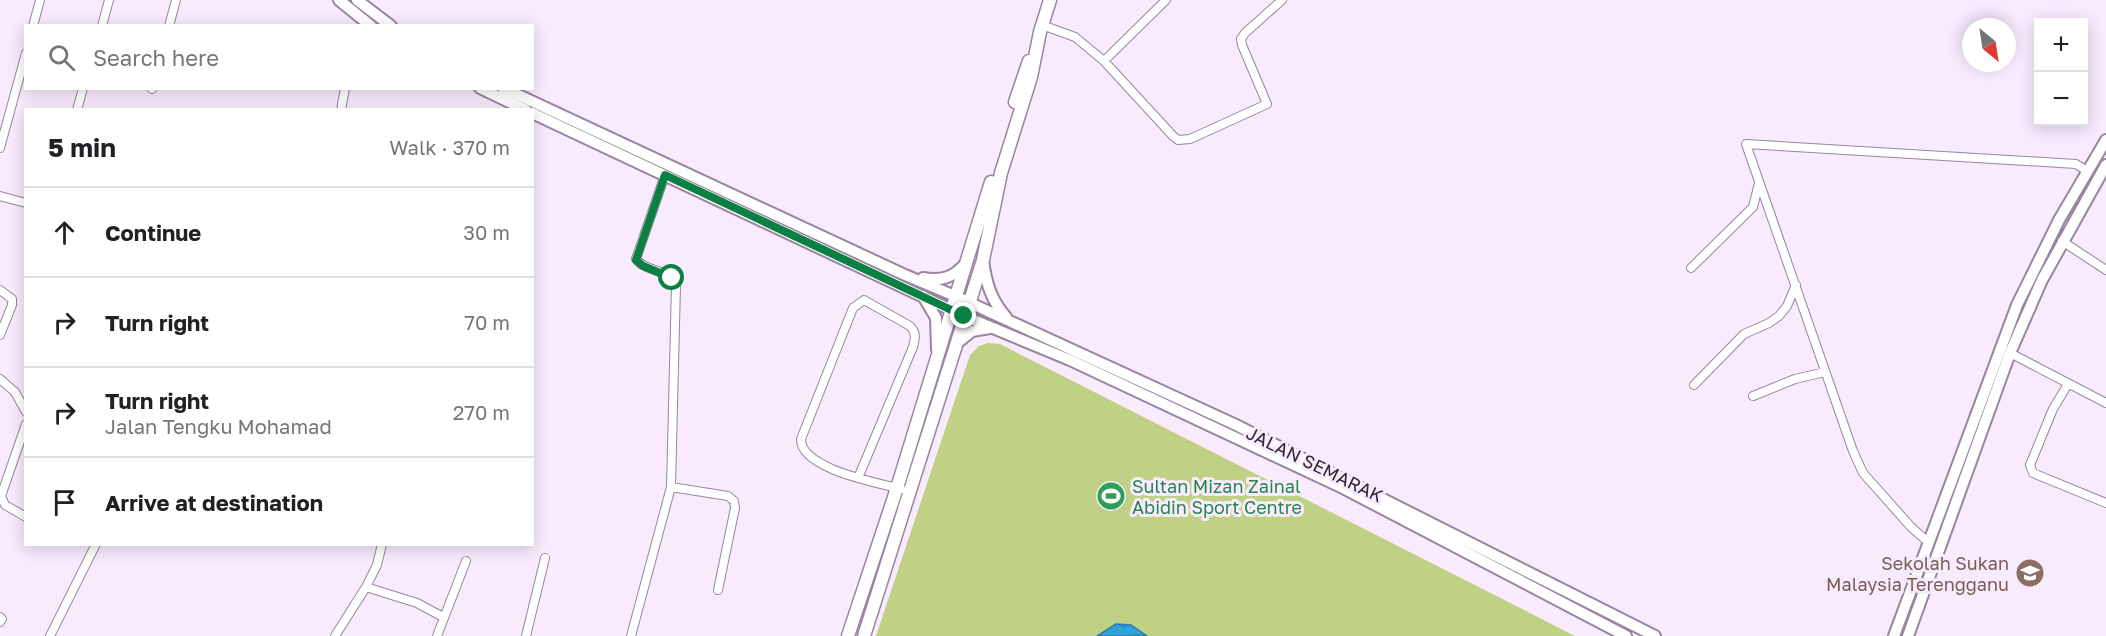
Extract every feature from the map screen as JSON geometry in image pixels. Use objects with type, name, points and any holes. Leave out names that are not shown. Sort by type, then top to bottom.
[{"type":"main road","points":[[339,0],[369,24]]},
{"type":"main road","points":[[357,0],[389,24]]},
{"type":"main road","points":[[848,636],[897,488],[1023,75],[1050,0]]},
{"type":"main road","points":[[864,636],[983,260],[1001,172],[1031,77],[1041,28]]},
{"type":"main road","points":[[484,90],[522,108]]},
{"type":"main road","points":[[507,90],[905,275],[941,280],[956,274],[966,263]]},
{"type":"main road","name":"JALAN SEMARAK","points":[[534,114],[964,316],[1070,360],[1343,488],[1626,636]]},
{"type":"main road","points":[[1894,636],[2017,305],[2059,220],[2106,140]]},
{"type":"main road","points":[[1908,636],[2010,353],[2042,280],[2106,165]]},
{"type":"main road","points":[[983,260],[986,282],[991,295],[1008,320]]},
{"type":"main road","name":"JALAN SEMARAK","points":[[905,275],[969,302],[1245,429],[1655,636]]},
{"type":"main road","points":[[923,296],[936,318],[938,335],[936,358]]},
{"type":"main road","points":[[956,344],[972,331],[983,328],[996,329]]},
{"type":"street","points":[[34,24],[40,0]]},
{"type":"street","points":[[103,24],[109,0]]},
{"type":"street","points":[[170,24],[176,0]]},
{"type":"street","points":[[1104,61],[1166,0]]},
{"type":"street","points":[[1041,28],[1075,37],[1104,61],[1173,136],[1178,140],[1190,139],[1267,104],[1241,39],[1282,0]]},
{"type":"street","points":[[0,148],[24,60]]},
{"type":"street","points":[[78,108],[83,90]]},
{"type":"street","points":[[341,108],[345,90]]},
{"type":"street","points":[[1928,542],[1911,527],[1863,473],[1853,451],[1746,144],[2076,164],[2087,171]]},
{"type":"street","points":[[631,636],[671,487],[676,285],[669,275],[643,266],[636,260],[665,175]]},
{"type":"street","points":[[1691,268],[1753,207],[1760,182]]},
{"type":"street","points":[[0,196],[24,202]]},
{"type":"street","points":[[2062,242],[2106,270]]},
{"type":"street","points":[[1694,385],[1744,334],[1779,316],[1787,306],[1796,285]]},
{"type":"street","points":[[0,290],[12,299],[12,305],[0,335]]},
{"type":"street","points":[[858,478],[913,347],[915,336],[910,326],[864,300],[853,308],[801,439],[801,445],[808,456],[836,471],[858,478],[911,492]]},
{"type":"street","points":[[2010,353],[2106,403]]},
{"type":"street","points":[[1753,396],[1798,378],[1826,372]]},
{"type":"street","points":[[0,379],[15,392],[24,408]]},
{"type":"street","points":[[2068,384],[2054,409],[2030,465],[2032,473],[2106,503]]},
{"type":"street","points":[[24,429],[1,492],[1,502],[24,516]]},
{"type":"street","points":[[671,487],[728,496],[735,501],[718,590]]},
{"type":"street","points":[[50,636],[95,546]]},
{"type":"street","points":[[335,636],[366,587],[377,565],[382,546]]},
{"type":"street","points":[[526,636],[545,558]]},
{"type":"street","points":[[437,636],[466,561]]},
{"type":"street","points":[[366,587],[417,603],[443,617]]},
{"type":"green space","name":"Sultan Mizan Zainal Abidin Sport Centre","points":[[988,343],[1000,344],[1575,636],[876,636],[970,355],[979,346]]},
{"type":"water","points":[[1116,624],[1131,625],[1147,636],[1097,636]]},
{"type":"place","name":"Sultan Mizan Zainal Abidin Sport Centre","points":[[1111,496]]},
{"type":"place","name":"Sekolah Sukan Malaysia Terengganu","points":[[2030,573]]},
{"type":"route","points":[[672,278],[643,266],[636,260],[665,175],[964,316]]}]
